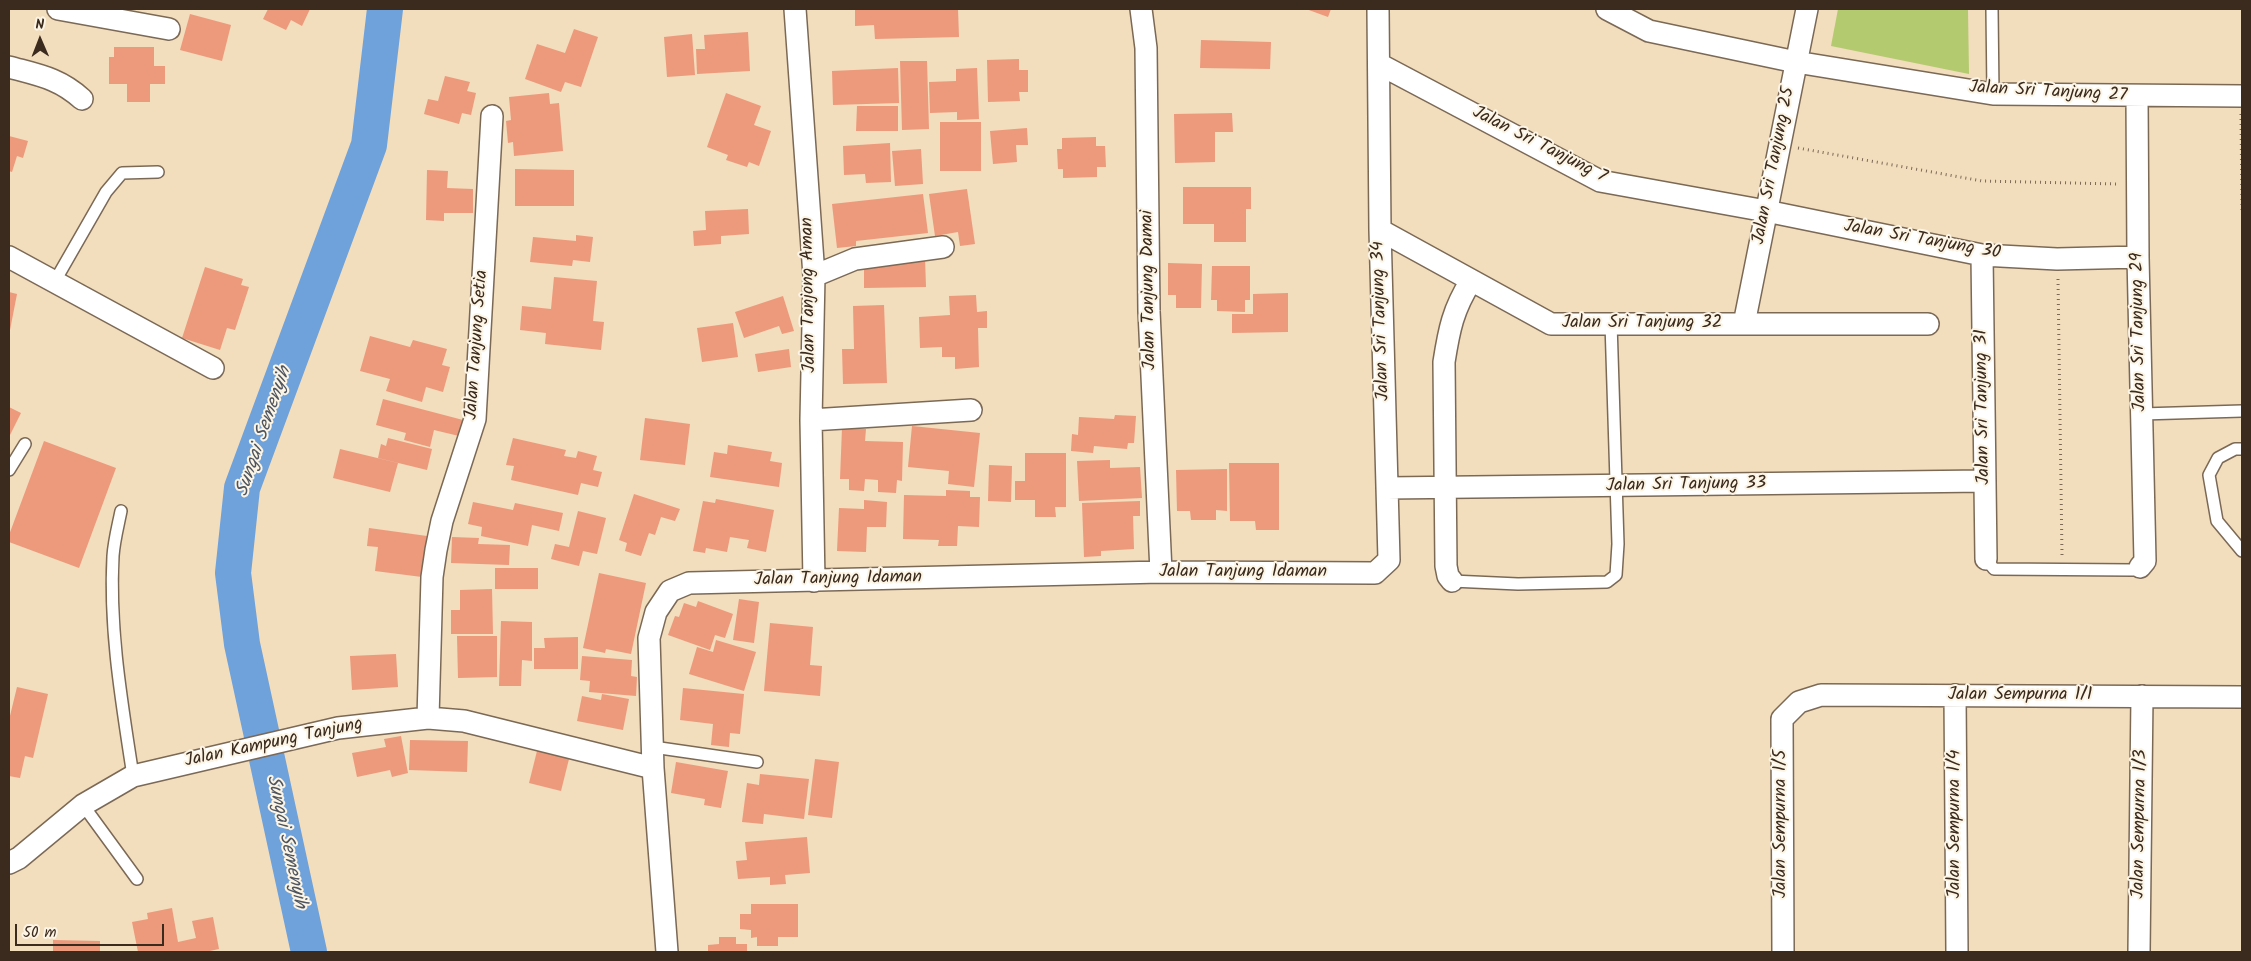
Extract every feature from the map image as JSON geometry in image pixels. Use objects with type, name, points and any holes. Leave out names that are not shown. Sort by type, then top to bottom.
[{"type":"street","points":[[58,9],[170,29]]},
{"type":"street","name":"Jalan Tanjong Aman","points":[[795,9],[814,276],[811,420],[814,581]]},
{"type":"street","name":"Jalan Tanjung Damai","points":[[1140,9],[1146,48],[1149,311],[1161,572]]},
{"type":"street","name":"Jalan Sri Tanjung 34","points":[[1375,573],[1389,560],[1380,230],[1378,9]]},
{"type":"street","name":"Jalan Sri Tanjung 27","points":[[1607,9],[1632,15],[1649,30],[1796,62],[1993,94],[2138,97],[2242,96]]},
{"type":"street","name":"Jalan Sri Tanjung 25","points":[[1744,324],[1807,9]]},
{"type":"street","name":"Jalan Sri Tanjung 7","points":[[1379,64],[1600,181],[1766,211]]},
{"type":"street","points":[[9,67],[57,80],[82,99]]},
{"type":"street","name":"Jalan Sri Tanjung 29","points":[[2138,97],[2138,257],[2145,561],[2140,567]]},
{"type":"street","name":"Jalan Tanjung Setia","points":[[428,718],[432,577],[436,550],[442,521],[475,419],[492,116]]},
{"type":"street","name":"Jalan Sri Tanjung 30","points":[[1766,211],[1982,255],[2057,258],[2138,257]]},
{"type":"street","name":"Jalan Sri Tanjung 32","points":[[1380,230],[1551,324],[1928,324]]},
{"type":"street","points":[[814,276],[855,260],[943,247]]},
{"type":"street","name":"Jalan Sri Tanjung 31","points":[[1982,255],[1986,559]]},
{"type":"street","points":[[9,257],[213,368]]},
{"type":"street","points":[[1452,581],[1448,576],[1446,566],[1444,362],[1448,330],[1457,303],[1471,281]]},
{"type":"street","points":[[811,420],[971,410]]},
{"type":"street","name":"Jalan Sri Tanjung 33","points":[[1387,488],[1615,487],[1985,481]]},
{"type":"street","name":"Jalan Tanjung Idaman","points":[[667,952],[653,757],[649,638],[656,612],[670,591],[689,583],[1161,572],[1375,573]]},
{"type":"street","name":"Jalan Sempurna 1/1","points":[[1798,702],[1821,695],[2242,698]]},
{"type":"street","name":"Jalan Sempurna 1/4","points":[[1955,696],[1957,952]]},
{"type":"street","name":"Jalan Sempurna 1/3","points":[[2139,952],[2142,696]]},
{"type":"street","name":"Jalan Sempurna 1/5","points":[[1783,952],[1782,718],[1798,702]]},
{"type":"street","name":"Jalan Kampung Tanjung","points":[[9,863],[19,858],[83,805],[133,776],[338,728],[428,718],[464,721],[653,757]]},
{"type":"lane","points":[[1992,9],[1993,94]]},
{"type":"lane","points":[[55,281],[106,192],[122,173],[158,172]]},
{"type":"lane","points":[[1452,581],[1518,584],[1607,582],[1616,575],[1618,564],[1611,323]]},
{"type":"lane","points":[[2142,414],[2242,411]]},
{"type":"lane","points":[[9,470],[25,444]]},
{"type":"lane","points":[[2242,449],[2235,448],[2218,458],[2209,475],[2217,521],[2242,551]]},
{"type":"lane","points":[[121,511],[113,555],[113,602],[119,685],[133,776]]},
{"type":"lane","points":[[1986,559],[1994,569],[2133,570],[2140,567]]},
{"type":"lane","points":[[653,757],[757,762]]},
{"type":"lane","points":[[83,805],[137,878]]},
{"type":"path","points":[[2242,96],[2242,214]]},
{"type":"path","points":[[1780,145],[1982,181],[2139,185]]},
{"type":"path","points":[[2057,258],[2062,569]]},
{"type":"green space","points":[[1838,9],[1968,9],[1969,74],[1831,46]]},
{"type":"building","points":[[268,9],[310,9],[302,26],[291,20],[286,30],[263,19]]},
{"type":"building","points":[[855,9],[958,9],[959,37],[875,39],[874,25],[855,26]]},
{"type":"building","points":[[1306,9],[1331,9],[1328,17]]},
{"type":"building","points":[[190,14],[231,25],[222,61],[180,50]]},
{"type":"building","points":[[574,29],[598,37],[581,87],[565,82],[561,92],[525,79],[537,44],[565,53]]},
{"type":"building","points":[[748,32],[750,71],[697,74],[696,49],[705,49],[704,35]]},
{"type":"building","points":[[692,34],[695,75],[667,77],[664,37]]},
{"type":"building","points":[[1201,40],[1271,42],[1270,69],[1200,68]]},
{"type":"building","points":[[114,47],[154,47],[154,66],[165,66],[165,84],[150,84],[150,102],[127,102],[127,84],[109,84],[109,57],[114,57]]},
{"type":"building","points":[[1019,59],[1019,70],[1028,70],[1028,92],[1019,92],[1020,101],[988,102],[987,60]]},
{"type":"building","points":[[900,61],[927,61],[929,129],[902,130]]},
{"type":"building","points":[[898,68],[899,103],[833,105],[832,71]]},
{"type":"building","points":[[977,68],[979,119],[957,120],[957,112],[930,113],[929,82],[956,81],[956,69]]},
{"type":"building","points":[[445,76],[470,82],[467,91],[476,93],[471,115],[462,113],[459,124],[424,114],[428,99],[438,101]]},
{"type":"building","points":[[549,93],[550,104],[559,103],[563,151],[514,156],[513,142],[508,143],[506,121],[511,120],[509,97]]},
{"type":"building","points":[[726,93],[761,106],[754,125],[771,131],[759,166],[749,162],[747,167],[726,160],[728,155],[707,147]]},
{"type":"building","points":[[857,106],[898,106],[898,131],[856,131]]},
{"type":"building","points":[[1232,113],[1233,132],[1215,132],[1215,162],[1175,163],[1174,114]]},
{"type":"building","points":[[940,122],[981,122],[981,171],[940,171]]},
{"type":"building","points":[[1027,128],[1028,145],[1016,145],[1017,162],[993,164],[990,131]]},
{"type":"building","points":[[9,136],[28,141],[23,158],[17,156],[12,172],[9,171]]},
{"type":"building","points":[[1096,137],[1096,146],[1105,146],[1106,167],[1097,167],[1097,177],[1063,178],[1063,169],[1058,169],[1057,149],[1062,149],[1062,138]]},
{"type":"building","points":[[890,143],[891,182],[866,183],[865,174],[844,175],[843,146]]},
{"type":"building","points":[[921,149],[923,184],[895,186],[892,151]]},
{"type":"building","points":[[515,169],[574,170],[574,206],[515,206]]},
{"type":"building","points":[[427,170],[448,171],[447,188],[473,189],[473,213],[444,213],[444,221],[426,220]]},
{"type":"building","points":[[1183,187],[1251,187],[1251,209],[1246,209],[1246,242],[1214,242],[1214,224],[1183,224]]},
{"type":"building","points":[[967,189],[975,244],[960,246],[958,232],[935,236],[929,194]]},
{"type":"building","points":[[923,194],[928,233],[856,241],[856,246],[837,248],[832,204]]},
{"type":"building","points":[[748,209],[749,234],[721,236],[721,244],[694,246],[693,231],[706,230],[705,211]]},
{"type":"building","points":[[576,235],[593,237],[590,262],[573,260],[572,266],[530,262],[533,237],[576,241]]},
{"type":"building","points":[[925,258],[926,287],[864,288],[864,259]]},
{"type":"building","points":[[1168,263],[1202,264],[1201,308],[1176,308],[1176,295],[1168,295]]},
{"type":"building","points":[[1212,266],[1250,266],[1250,300],[1245,300],[1245,312],[1217,311],[1217,300],[1211,300]]},
{"type":"building","points":[[205,267],[243,279],[241,285],[249,287],[235,330],[227,328],[220,350],[182,338]]},
{"type":"building","points":[[554,277],[597,281],[593,321],[604,322],[601,350],[545,344],[546,333],[520,330],[522,306],[551,309]]},
{"type":"building","points":[[9,292],[17,294],[10,330],[9,330]]},
{"type":"building","points":[[1288,293],[1288,332],[1232,333],[1232,314],[1253,314],[1253,294]]},
{"type":"building","points":[[976,295],[977,312],[987,311],[987,328],[978,328],[979,367],[955,369],[955,357],[942,357],[942,347],[920,348],[919,317],[950,315],[949,296]]},
{"type":"building","points":[[783,296],[794,331],[782,334],[779,326],[744,338],[735,312]]},
{"type":"building","points":[[884,305],[887,383],[843,384],[842,349],[854,349],[853,306]]},
{"type":"building","points":[[733,323],[738,357],[702,362],[697,328]]},
{"type":"building","points":[[370,336],[410,347],[413,340],[447,349],[442,365],[450,367],[443,392],[426,387],[422,402],[386,391],[390,379],[360,371]]},
{"type":"building","points":[[789,349],[791,367],[758,372],[755,354]]},
{"type":"building","points":[[383,399],[463,420],[459,436],[434,430],[430,447],[404,440],[406,433],[376,425]]},
{"type":"building","points":[[9,407],[21,413],[9,437]]},
{"type":"building","points":[[1115,415],[1136,416],[1134,443],[1128,443],[1127,449],[1094,446],[1093,453],[1071,451],[1072,434],[1078,435],[1079,417],[1114,419]]},
{"type":"building","points":[[645,418],[690,424],[685,465],[640,460]]},
{"type":"building","points":[[912,426],[980,433],[974,487],[948,484],[949,471],[908,467]]},
{"type":"building","points":[[842,428],[866,429],[865,441],[903,442],[902,481],[897,480],[896,493],[878,492],[878,480],[865,479],[864,491],[849,490],[849,479],[840,479]]},
{"type":"building","points":[[388,438],[432,449],[427,470],[378,458],[381,444],[386,446]]},
{"type":"building","points":[[513,438],[566,450],[564,456],[576,458],[578,451],[597,456],[593,470],[602,472],[598,487],[581,483],[578,495],[511,480],[514,466],[506,465]]},
{"type":"building","points":[[44,441],[116,468],[79,568],[9,542],[9,535]]},
{"type":"building","points":[[728,445],[772,452],[770,461],[782,463],[779,487],[710,477],[714,452],[727,454]]},
{"type":"building","points":[[340,449],[398,463],[390,492],[333,478]]},
{"type":"building","points":[[1025,453],[1066,453],[1066,507],[1055,507],[1056,517],[1035,517],[1035,500],[1015,500],[1015,481],[1025,481]]},
{"type":"building","points":[[1110,460],[1110,468],[1140,467],[1142,498],[1079,501],[1077,461]]},
{"type":"building","points":[[1229,463],[1279,463],[1279,530],[1256,530],[1255,521],[1230,521]]},
{"type":"building","points":[[989,465],[1012,466],[1011,502],[988,501]]},
{"type":"building","points":[[1227,469],[1227,511],[1216,510],[1216,520],[1191,520],[1190,511],[1177,511],[1176,470]]},
{"type":"building","points":[[946,490],[970,491],[970,497],[980,497],[979,527],[958,526],[957,546],[938,546],[939,540],[903,539],[904,495],[946,496]]},
{"type":"building","points":[[634,494],[680,509],[675,521],[661,517],[655,535],[649,533],[641,556],[625,551],[627,543],[619,540]]},
{"type":"building","points":[[716,499],[774,510],[766,552],[747,548],[749,540],[730,537],[727,552],[706,548],[705,553],[693,551],[703,501],[715,503]]},
{"type":"building","points":[[864,500],[887,502],[886,527],[867,527],[866,552],[837,551],[839,508],[864,509]]},
{"type":"building","points":[[1140,501],[1140,516],[1133,516],[1134,549],[1101,551],[1101,556],[1084,557],[1082,503]]},
{"type":"building","points":[[473,502],[513,510],[515,503],[563,513],[559,531],[532,525],[528,546],[481,536],[482,527],[468,524]]},
{"type":"building","points":[[578,511],[606,518],[597,554],[583,551],[579,566],[551,559],[555,544],[569,547]]},
{"type":"building","points":[[369,528],[427,536],[422,577],[375,571],[378,547],[367,546]]},
{"type":"building","points":[[452,537],[479,538],[478,544],[510,545],[509,565],[451,563]]},
{"type":"building","points":[[495,568],[538,568],[538,589],[495,589]]},
{"type":"building","points":[[599,573],[646,583],[631,654],[606,649],[605,653],[583,648]]},
{"type":"building","points":[[492,589],[493,634],[451,634],[451,610],[460,610],[460,590]]},
{"type":"building","points":[[739,599],[759,602],[754,643],[733,640]]},
{"type":"building","points":[[698,601],[733,614],[725,638],[715,635],[710,650],[668,635],[675,616],[679,617],[684,603],[696,607]]},
{"type":"building","points":[[501,621],[532,622],[532,661],[522,660],[521,686],[499,686]]},
{"type":"building","points":[[770,623],[813,627],[810,665],[822,666],[820,696],[764,691]]},
{"type":"building","points":[[457,636],[497,636],[497,677],[458,678]]},
{"type":"building","points":[[578,637],[578,669],[534,669],[534,648],[545,648],[544,638]]},
{"type":"building","points":[[716,640],[756,652],[744,691],[689,674],[697,647],[713,652]]},
{"type":"building","points":[[396,654],[398,687],[352,690],[350,656]]},
{"type":"building","points":[[582,656],[632,660],[631,676],[637,677],[636,696],[589,692],[590,681],[580,680]]},
{"type":"building","points":[[17,687],[48,694],[33,758],[25,756],[20,778],[9,776],[9,720]]},
{"type":"building","points":[[683,688],[744,694],[740,734],[730,733],[729,747],[711,745],[713,724],[680,720]]},
{"type":"building","points":[[602,694],[629,699],[623,730],[577,721],[582,696],[601,700]]},
{"type":"building","points":[[401,736],[408,773],[392,777],[390,770],[357,777],[352,753],[386,747],[384,739]]},
{"type":"building","points":[[410,740],[468,741],[467,772],[409,770]]},
{"type":"building","points":[[538,747],[570,755],[561,791],[529,783]]},
{"type":"building","points":[[815,759],[839,762],[832,818],[808,815]]},
{"type":"building","points":[[676,762],[728,771],[721,808],[704,805],[705,799],[671,793]]},
{"type":"building","points":[[760,774],[809,779],[804,819],[764,814],[763,824],[742,822],[747,783],[759,785]]},
{"type":"building","points":[[807,837],[810,873],[785,875],[786,884],[770,885],[770,877],[738,879],[736,861],[747,860],[745,842]]},
{"type":"building","points":[[751,904],[798,904],[798,937],[778,937],[778,946],[757,946],[757,937],[751,938],[751,930],[740,929],[740,914],[751,914]]},
{"type":"building","points":[[172,908],[178,942],[196,938],[192,921],[213,917],[219,949],[205,952],[138,952],[132,922],[148,919],[147,913]]},
{"type":"building","points":[[719,937],[736,937],[736,944],[747,944],[747,952],[708,952],[708,945],[719,944]]},
{"type":"building","points":[[53,940],[100,941],[100,952],[53,952]]},
{"type":"waterway","name":"Sungai Semenyih","points":[[309,952],[242,644],[233,573],[242,488],[369,145],[385,9]]}]
